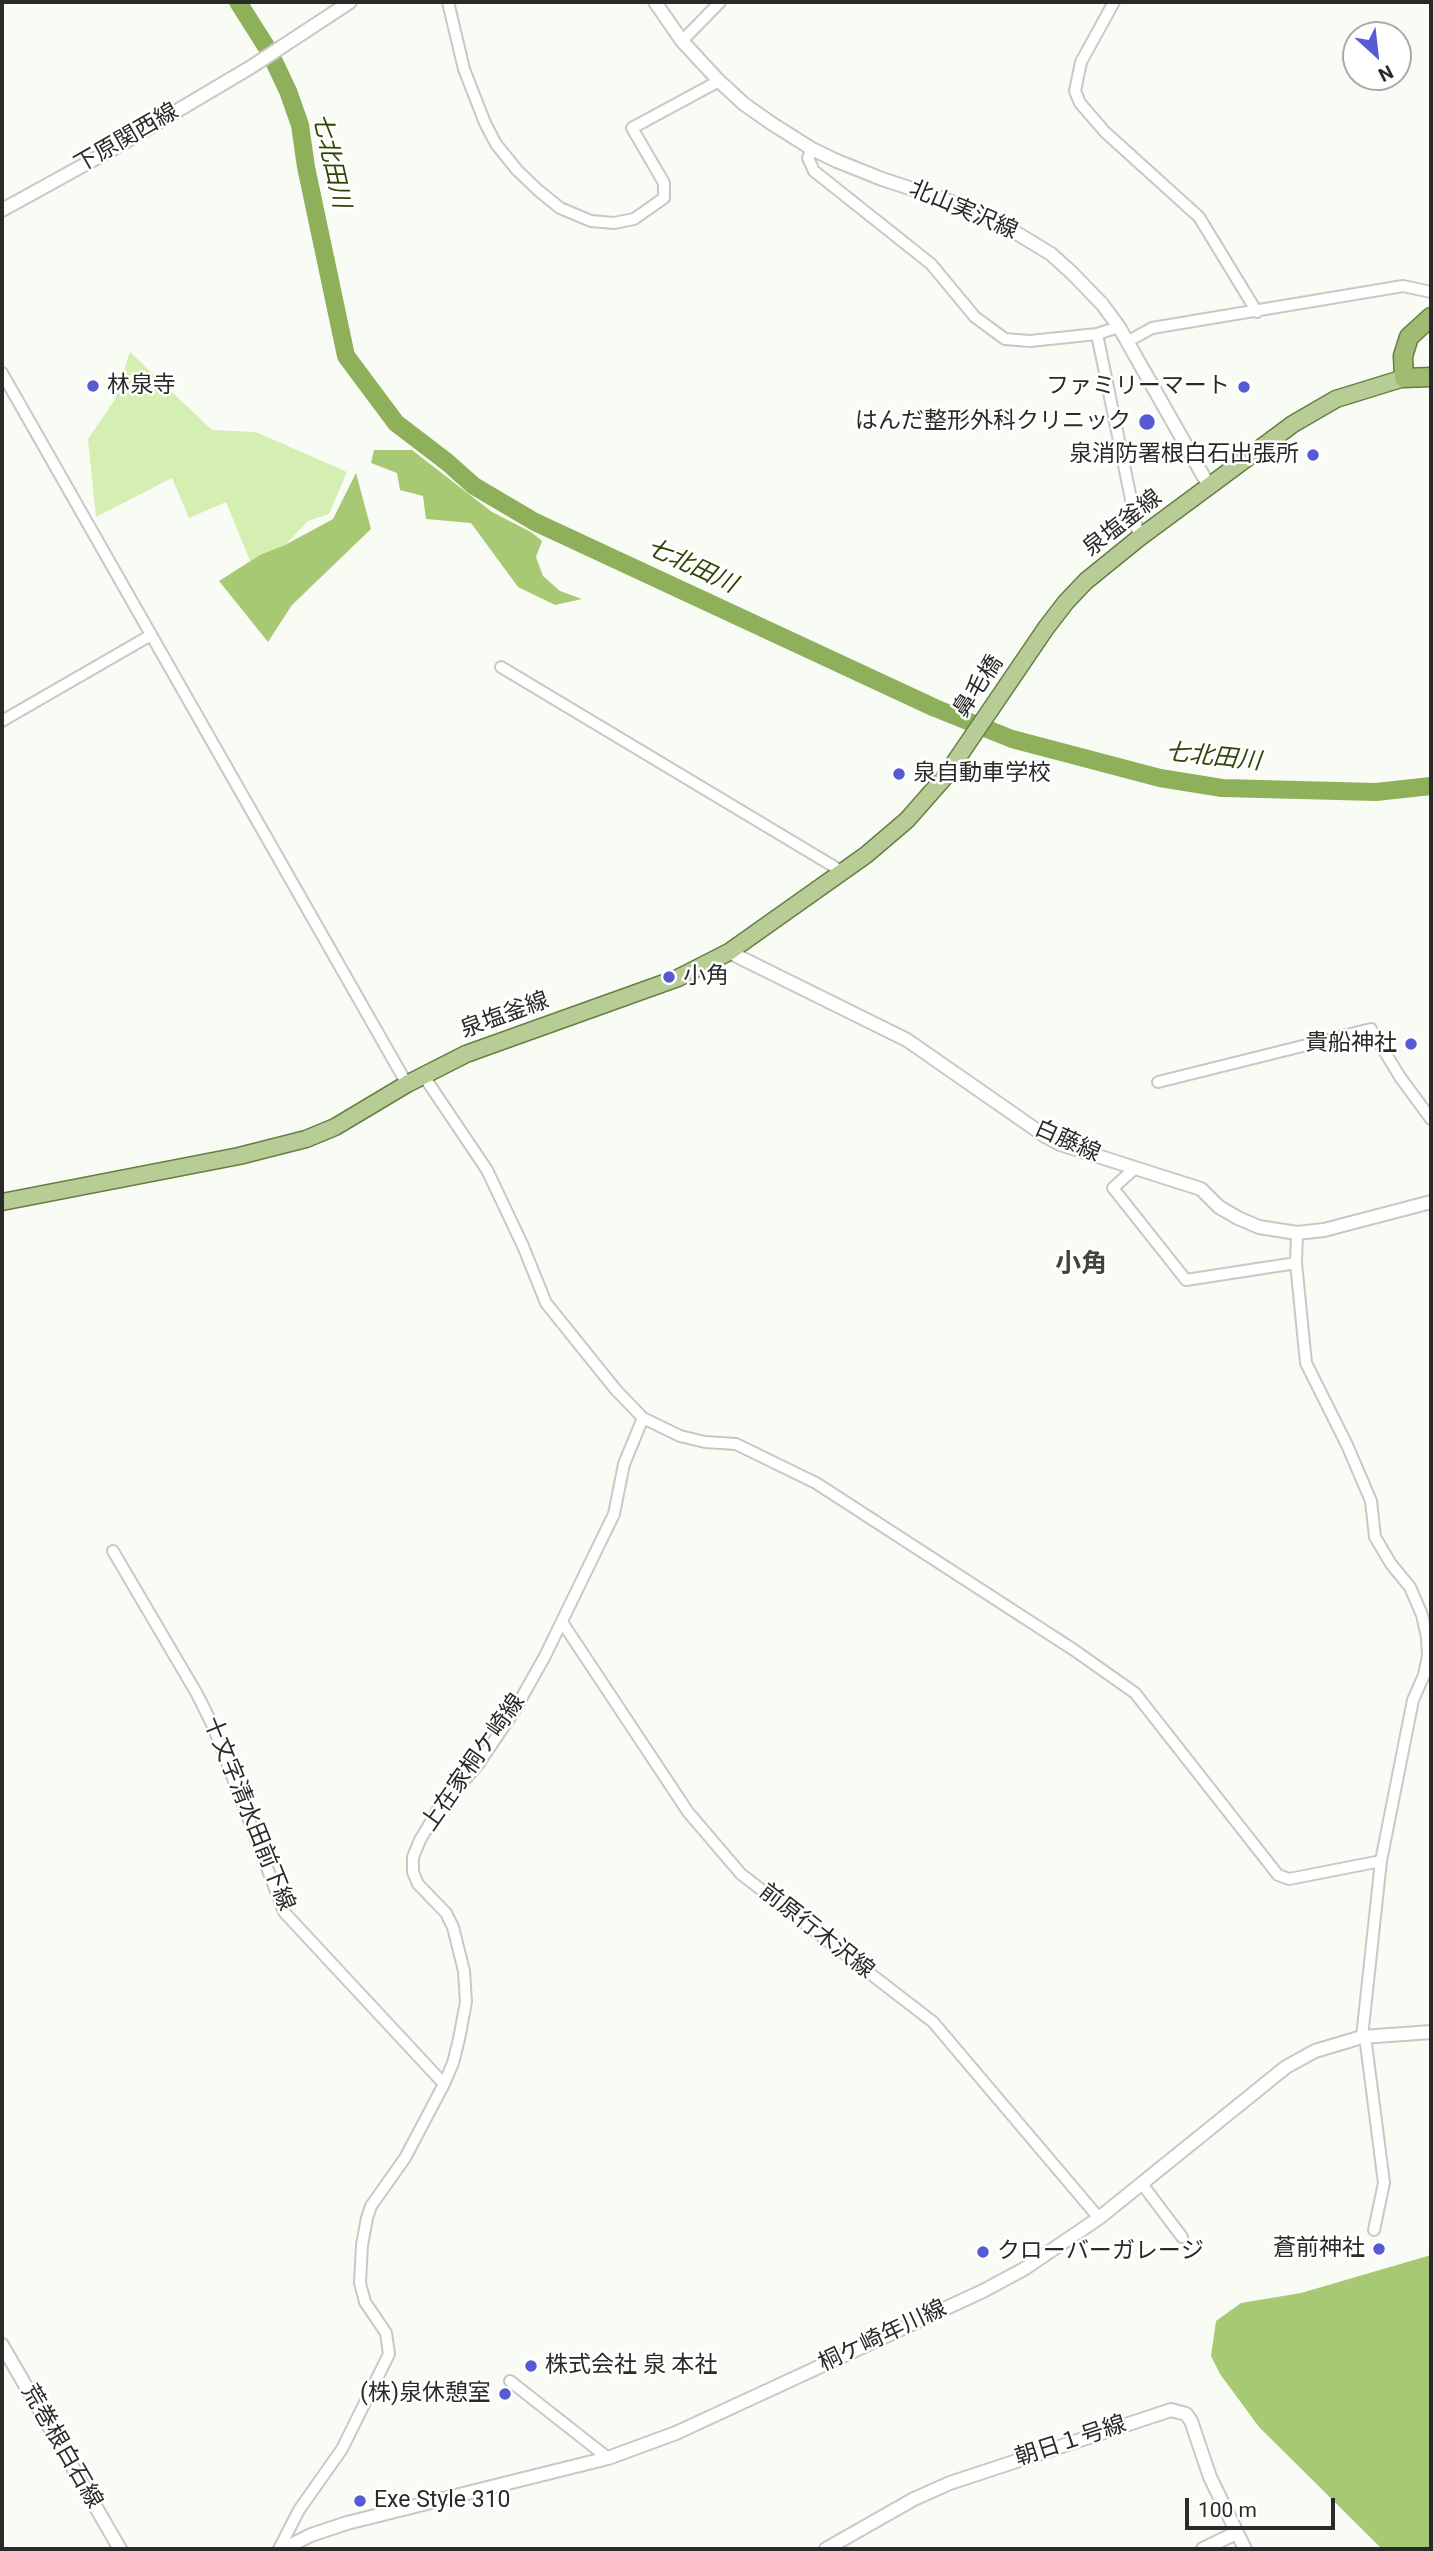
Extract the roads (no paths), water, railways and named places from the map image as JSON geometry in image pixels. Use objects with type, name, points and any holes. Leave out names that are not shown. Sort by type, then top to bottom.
[{"type":"highway","points":[[1431,317],[1414,331],[1405,346],[1403,356],[1404,378],[1431,377]]},
{"type":"main road","name":"泉塩釜線","points":[[1034,647],[1073,595],[1139,538],[1209,486],[1313,411],[1362,390],[1404,378]]},
{"type":"main road","name":"鼻毛橋","points":[[962,752],[1034,647]]},
{"type":"main road","name":"泉塩釜線","points":[[2,1202],[239,1156],[306,1139],[335,1127],[423,1075],[467,1054],[678,978],[729,952],[842,872],[907,820],[929,797],[962,752]]},
{"type":"street","name":"下原関西線","points":[[2,210],[111,150],[251,67],[350,2]]},
{"type":"street","points":[[449,2],[464,69],[496,144],[517,170],[560,208],[591,220],[614,223],[634,219],[664,198],[664,183],[632,128],[719,81]]},
{"type":"street","name":"北山実沢線","points":[[655,2],[682,41],[719,81],[744,104],[812,149],[882,179],[955,203],[1022,235],[1072,273],[1102,304],[1119,327],[1209,486]]},
{"type":"street","points":[[682,41],[720,2]]},
{"type":"street","points":[[1114,2],[1081,62],[1075,92],[1080,103],[1105,132],[1199,217],[1257,312]]},
{"type":"street","points":[[812,149],[808,158],[814,171],[931,264],[975,317],[1005,339],[1030,341],[1097,334],[1119,327]]},
{"type":"street","points":[[1127,342],[1152,328],[1403,286],[1431,292]]},
{"type":"street","points":[[1097,334],[1139,538]]},
{"type":"street","points":[[2,373],[407,1084]]},
{"type":"street","points":[[2,721],[151,635]]},
{"type":"street","points":[[501,667],[842,872]]},
{"type":"street","name":"白藤線","points":[[729,952],[907,1040],[1060,1144],[1201,1189],[1219,1207],[1259,1227],[1297,1233],[1324,1230],[1431,1202]]},
{"type":"street","points":[[1158,1082],[1371,1029],[1400,1077],[1431,1119]]},
{"type":"street","points":[[423,1075],[487,1170],[546,1303],[643,1418],[680,1436],[705,1442],[736,1444],[816,1483],[1065,1644],[1135,1693],[1278,1875],[1289,1879],[1381,1861]]},
{"type":"street","points":[[1134,1169],[1113,1188],[1186,1280],[1296,1263]]},
{"type":"street","points":[[1297,1233],[1296,1263],[1306,1363],[1347,1445],[1371,1502],[1376,1537],[1391,1564],[1410,1587],[1422,1615],[1427,1637],[1424,1675],[1413,1700],[1381,1861],[1364,2037],[1384,2183],[1374,2230]]},
{"type":"street","name":"上在家桐ケ崎線","points":[[281,2549],[299,2510],[342,2449],[389,2354],[386,2333],[365,2301],[360,2283],[365,2226],[371,2206],[405,2158],[444,2084],[453,2063],[466,2002],[464,1971],[453,1927],[446,1913],[418,1884],[413,1872],[413,1857],[439,1808],[477,1766],[513,1713],[562,1622],[614,1514],[624,1464],[643,1418]]},
{"type":"street","name":"十文字清水田前下線","points":[[113,1551],[213,1726],[284,1912],[444,2084]]},
{"type":"street","name":"前原行木沢線","points":[[562,1622],[688,1812],[741,1874],[933,2021],[1099,2218]]},
{"type":"street","name":"桐ケ崎年川線","points":[[281,2549],[311,2535],[347,2524],[607,2458],[676,2433],[983,2291],[1042,2257],[1099,2218],[1286,2067],[1315,2051],[1364,2037],[1431,2032]]},
{"type":"street","points":[[1142,2184],[1182,2237]]},
{"type":"street","name":"荒巻根白石線","points":[[3,2348],[120,2549]]},
{"type":"street","points":[[510,2381],[607,2458]]},
{"type":"street","name":"朝日１号線","points":[[826,2549],[914,2499],[950,2483],[1171,2410],[1186,2414],[1191,2421],[1210,2477],[1245,2549]]},
{"type":"street","points":[[1203,2549],[1236,2533]]},
{"type":"waterway","name":"七北田川","points":[[238,2],[269,51],[300,125],[306,167],[346,356],[396,423],[474,486],[535,522],[935,708],[1012,739],[1160,778],[1222,788],[1376,792],[1431,786]]},
{"type":"place","name":"林泉寺","points":[[93,386]]},
{"type":"place","name":"ファミリーマート","points":[[1244,387]]},
{"type":"place","name":"はんだ整形外科クリニック","points":[[1147,422]]},
{"type":"place","name":"泉消防署根白石出張所","points":[[1313,455]]},
{"type":"place","name":"泉自動車学校","points":[[899,774]]},
{"type":"place","name":"小角","points":[[669,977]]},
{"type":"place","name":"貴船神社","points":[[1411,1044]]},
{"type":"place","name":"蒼前神社","points":[[1379,2249]]},
{"type":"place","name":"クローバーガレージ","points":[[983,2252]]},
{"type":"place","name":"株式会社 泉 本社","points":[[531,2366]]},
{"type":"place","name":"(株)泉休憩室","points":[[505,2394]]},
{"type":"place","name":"Exe Style 310","points":[[360,2501]]},
{"type":"district","name":"小角","points":[[1081,1265]]}]
